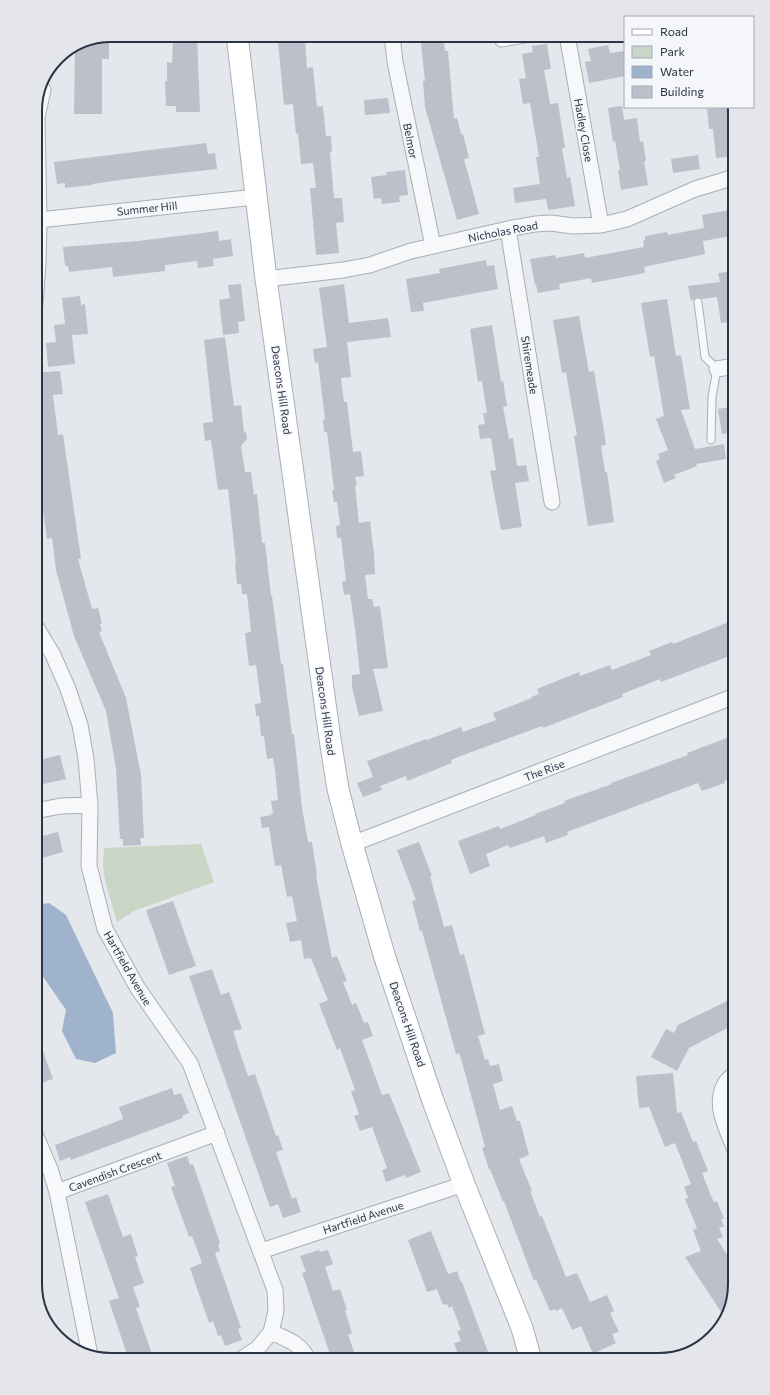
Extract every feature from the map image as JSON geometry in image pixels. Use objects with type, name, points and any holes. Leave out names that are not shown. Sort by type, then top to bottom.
[{"type":"street","name":"Deacons Hill Road","points":[[238,42],[266,279],[338,788],[352,844],[385,958],[433,1101],[464,1184],[522,1328],[529,1353]]},
{"type":"street","name":"Belmor","points":[[393,42],[395,62],[432,246]]},
{"type":"street","name":"Hadley Close","points":[[568,42],[601,225]]},
{"type":"street","name":"Nicholas Road","points":[[266,279],[343,270],[370,265],[411,251],[535,224],[551,223],[573,226],[601,225],[627,219],[695,189],[728,179]]},
{"type":"street","name":"Summer Hill","points":[[42,220],[256,197]]},
{"type":"street","name":"Shiremeade","points":[[508,229],[552,502]]},
{"type":"street","points":[[717,369],[728,367]]},
{"type":"street","name":"Hartfield Avenue","points":[[42,640],[56,662],[68,689],[80,725],[86,759],[90,805],[89,866],[105,929],[137,987],[190,1063],[275,1290],[276,1311],[271,1332]]},
{"type":"street","name":"The Rise","points":[[352,844],[728,699]]},
{"type":"street","points":[[42,810],[61,806],[90,805]]},
{"type":"street","points":[[728,1080],[719,1098],[723,1120],[728,1132]]},
{"type":"street","name":"Cavendish Crescent","points":[[89,1349],[57,1192],[217,1133]]},
{"type":"street","points":[[42,1150],[50,1169],[57,1192]]},
{"type":"street","name":"Hartfield Avenue","points":[[261,1251],[464,1184]]},
{"type":"street","points":[[250,1353],[258,1348],[271,1332],[295,1342],[305,1353]]},
{"type":"lane","points":[[698,302],[705,357],[717,369],[712,397],[711,440]]},
{"type":"green space","points":[[201,844],[214,882],[134,911],[117,922],[105,880],[103,866],[104,848]]},
{"type":"water","points":[[49,903],[66,915],[113,1013],[116,1053],[95,1063],[76,1059],[62,1031],[66,1010],[42,975],[42,904]]},
{"type":"building","points":[[109,42],[109,59],[102,59],[102,114],[74,114],[75,52],[97,43]]},
{"type":"building","points":[[173,42],[197,42],[200,112],[176,112],[176,106],[166,106],[165,81],[167,81],[167,62],[172,63]]},
{"type":"building","points":[[278,42],[305,42],[307,68],[313,67],[317,107],[323,106],[326,136],[331,136],[332,152],[330,152],[334,198],[342,198],[344,222],[336,223],[339,253],[316,255],[310,188],[316,188],[313,163],[301,164],[293,104],[284,105]]},
{"type":"building","points":[[421,42],[444,42],[445,51],[448,51],[454,119],[457,118],[461,134],[463,134],[469,158],[464,159],[479,214],[457,220],[425,107],[423,81],[425,81]]},
{"type":"building","points":[[547,44],[551,69],[544,70],[550,104],[558,103],[565,148],[562,148],[567,178],[570,177],[575,206],[548,210],[546,199],[515,203],[513,188],[540,184],[536,157],[539,157],[530,103],[523,104],[519,79],[526,78],[522,54],[533,52],[532,46]]},
{"type":"building","points":[[608,45],[610,53],[624,51],[624,76],[589,83],[585,62],[591,61],[588,49]]},
{"type":"building","points":[[388,98],[390,113],[365,115],[364,100]]},
{"type":"building","points":[[622,106],[624,120],[637,118],[640,142],[643,141],[646,161],[644,161],[648,185],[621,190],[618,170],[620,170],[615,141],[613,142],[608,108]]},
{"type":"building","points":[[728,108],[728,157],[716,158],[713,129],[709,129],[707,109]]},
{"type":"building","points":[[206,143],[208,154],[215,153],[217,169],[127,179],[65,188],[65,183],[57,184],[54,162]]},
{"type":"building","points":[[698,155],[700,169],[673,173],[671,159]]},
{"type":"building","points":[[405,170],[408,195],[399,196],[400,202],[382,204],[381,198],[374,199],[371,177],[387,175],[386,172]]},
{"type":"building","points":[[728,210],[728,237],[703,241],[705,254],[644,267],[645,273],[592,283],[591,278],[559,284],[560,289],[538,293],[530,259],[555,255],[556,258],[584,253],[585,258],[644,247],[643,241],[645,240],[645,236],[667,232],[668,235],[704,228],[702,215]]},
{"type":"building","points":[[218,231],[219,241],[231,239],[233,256],[213,259],[214,266],[198,268],[197,261],[165,265],[165,271],[113,277],[112,267],[69,272],[68,266],[65,266],[63,247],[138,241]]},
{"type":"building","points":[[486,260],[487,266],[494,265],[498,289],[423,303],[424,311],[411,312],[406,279],[440,273],[439,269]]},
{"type":"building","points":[[728,272],[728,322],[721,323],[717,297],[702,299],[697,297],[691,301],[688,286],[720,282],[718,273]]},
{"type":"building","points":[[241,284],[245,321],[238,322],[239,333],[223,335],[219,300],[230,298],[228,285]]},
{"type":"building","points":[[344,284],[349,323],[388,318],[391,337],[347,342],[351,377],[341,378],[344,402],[347,402],[353,452],[361,451],[364,476],[355,477],[357,485],[355,486],[359,523],[370,521],[375,574],[365,575],[368,599],[372,599],[374,607],[380,606],[388,668],[373,669],[383,711],[359,716],[352,687],[352,675],[360,674],[355,629],[350,594],[344,595],[342,582],[346,581],[341,538],[337,538],[336,526],[340,525],[337,502],[334,502],[332,490],[334,490],[327,432],[324,432],[323,420],[325,419],[318,362],[315,363],[313,349],[327,347],[319,288]]},
{"type":"building","points":[[80,296],[81,305],[85,304],[88,334],[72,335],[75,364],[48,367],[46,343],[56,342],[54,325],[65,324],[62,298]]},
{"type":"building","points":[[667,299],[676,356],[681,355],[690,409],[681,410],[695,449],[724,444],[726,459],[696,464],[697,466],[674,475],[676,478],[664,483],[656,461],[660,459],[658,454],[668,450],[656,419],[664,416],[654,356],[650,357],[641,303]]},
{"type":"building","points":[[579,316],[589,372],[594,371],[606,445],[601,446],[605,472],[607,472],[614,522],[588,526],[574,436],[577,435],[566,372],[562,373],[553,320]]},
{"type":"building","points":[[492,325],[501,382],[503,381],[507,406],[503,407],[509,439],[513,438],[517,466],[526,465],[529,481],[515,483],[522,527],[501,530],[490,471],[496,470],[491,438],[480,439],[478,425],[485,424],[483,413],[487,413],[482,381],[478,382],[470,329]]},
{"type":"building","points":[[225,337],[234,406],[241,405],[244,432],[246,433],[247,439],[241,446],[245,472],[251,472],[254,495],[257,494],[262,543],[265,543],[281,664],[283,664],[292,734],[294,734],[302,808],[308,842],[312,842],[316,876],[332,958],[337,956],[347,981],[343,982],[352,1005],[356,1003],[364,1023],[368,1022],[373,1036],[362,1040],[382,1095],[389,1093],[421,1172],[406,1178],[405,1175],[386,1182],[382,1170],[387,1168],[372,1127],[360,1131],[354,1116],[359,1114],[351,1092],[355,1090],[340,1048],[337,1050],[319,1004],[328,1000],[311,958],[304,959],[301,940],[290,942],[286,923],[297,921],[292,896],[287,897],[281,865],[275,866],[269,827],[262,828],[260,817],[272,815],[271,801],[278,800],[275,770],[273,758],[267,759],[264,736],[261,736],[259,716],[256,716],[255,704],[261,703],[256,665],[249,666],[245,633],[251,632],[247,594],[242,594],[241,584],[237,584],[228,489],[218,490],[211,440],[205,441],[203,423],[213,422],[204,340]]},
{"type":"building","points":[[60,371],[63,394],[53,395],[58,435],[63,434],[81,559],[78,559],[92,609],[98,608],[102,623],[100,624],[102,631],[99,632],[126,698],[141,775],[144,838],[140,838],[141,845],[123,846],[123,839],[120,839],[116,769],[106,711],[74,636],[56,570],[52,538],[47,539],[42,511],[42,372]]},
{"type":"building","points":[[728,407],[728,433],[722,434],[718,409]]},
{"type":"building","points":[[728,622],[728,657],[661,682],[660,679],[622,694],[623,697],[543,728],[542,726],[458,757],[451,760],[452,763],[407,781],[406,776],[380,786],[382,790],[363,797],[357,783],[373,777],[367,761],[461,727],[463,732],[496,720],[493,713],[532,698],[531,697],[539,694],[537,689],[579,672],[580,676],[610,665],[612,670],[651,655],[649,651],[672,642],[673,644]]},
{"type":"building","points":[[728,738],[728,780],[724,781],[725,783],[702,791],[698,783],[567,832],[568,835],[546,843],[544,836],[510,848],[508,845],[486,854],[490,866],[470,874],[458,841],[499,826],[500,829],[565,803],[564,801],[688,755],[687,753]]},
{"type":"building","points":[[60,755],[66,779],[42,784],[42,759]]},
{"type":"building","points":[[58,832],[63,852],[42,858],[42,836]]},
{"type":"building","points":[[419,842],[432,876],[430,876],[444,927],[452,925],[460,955],[464,954],[485,1034],[478,1036],[485,1060],[488,1059],[490,1066],[499,1064],[503,1081],[493,1084],[500,1110],[512,1106],[517,1121],[520,1121],[529,1155],[519,1159],[532,1191],[530,1191],[540,1217],[542,1216],[566,1277],[577,1273],[590,1302],[607,1295],[614,1311],[610,1313],[619,1332],[612,1334],[616,1343],[595,1353],[593,1353],[581,1326],[572,1330],[562,1308],[556,1311],[555,1309],[550,1311],[536,1279],[534,1281],[504,1201],[503,1202],[489,1169],[482,1148],[485,1147],[462,1062],[459,1053],[456,1054],[422,931],[420,931],[412,901],[416,900],[397,850]]},
{"type":"building","points":[[173,901],[196,966],[169,975],[146,910]]},
{"type":"building","points":[[212,969],[221,995],[229,992],[242,1029],[233,1031],[238,1047],[248,1076],[255,1074],[276,1136],[278,1135],[283,1150],[276,1152],[292,1199],[296,1197],[301,1212],[283,1218],[278,1204],[270,1207],[189,976]]},
{"type":"building","points":[[728,1000],[728,1028],[689,1048],[677,1071],[651,1057],[666,1029],[674,1033],[678,1025]]},
{"type":"building","points":[[42,1048],[53,1079],[42,1083]]},
{"type":"building","points":[[673,1073],[677,1113],[681,1112],[693,1142],[696,1141],[708,1171],[702,1173],[711,1196],[714,1202],[717,1201],[724,1219],[721,1219],[724,1226],[719,1228],[723,1237],[717,1239],[728,1256],[727,1293],[722,1313],[685,1257],[701,1251],[693,1230],[697,1228],[685,1199],[688,1198],[684,1187],[691,1184],[675,1143],[665,1147],[649,1107],[639,1108],[636,1076]]},
{"type":"building","points":[[172,1088],[174,1095],[181,1093],[189,1113],[182,1116],[183,1118],[71,1160],[70,1157],[60,1161],[55,1145],[123,1119],[119,1107]]},
{"type":"building","points":[[187,1156],[190,1165],[193,1164],[220,1243],[218,1244],[220,1251],[215,1253],[241,1328],[238,1329],[242,1340],[225,1346],[221,1335],[218,1336],[213,1321],[209,1323],[190,1268],[202,1263],[192,1236],[189,1237],[171,1187],[175,1186],[167,1163]]},
{"type":"building","points":[[108,1194],[123,1237],[131,1234],[138,1256],[135,1257],[144,1283],[133,1287],[140,1307],[136,1308],[152,1353],[127,1353],[109,1301],[119,1298],[85,1202]]},
{"type":"building","points":[[431,1231],[448,1274],[457,1271],[488,1353],[458,1353],[454,1343],[461,1341],[457,1331],[461,1330],[452,1306],[449,1308],[447,1304],[443,1305],[437,1289],[427,1292],[408,1240]]},
{"type":"building","points":[[319,1250],[320,1252],[328,1250],[333,1264],[325,1267],[333,1291],[340,1289],[347,1310],[345,1311],[352,1333],[348,1335],[354,1353],[330,1353],[302,1273],[306,1272],[300,1256]]}]
